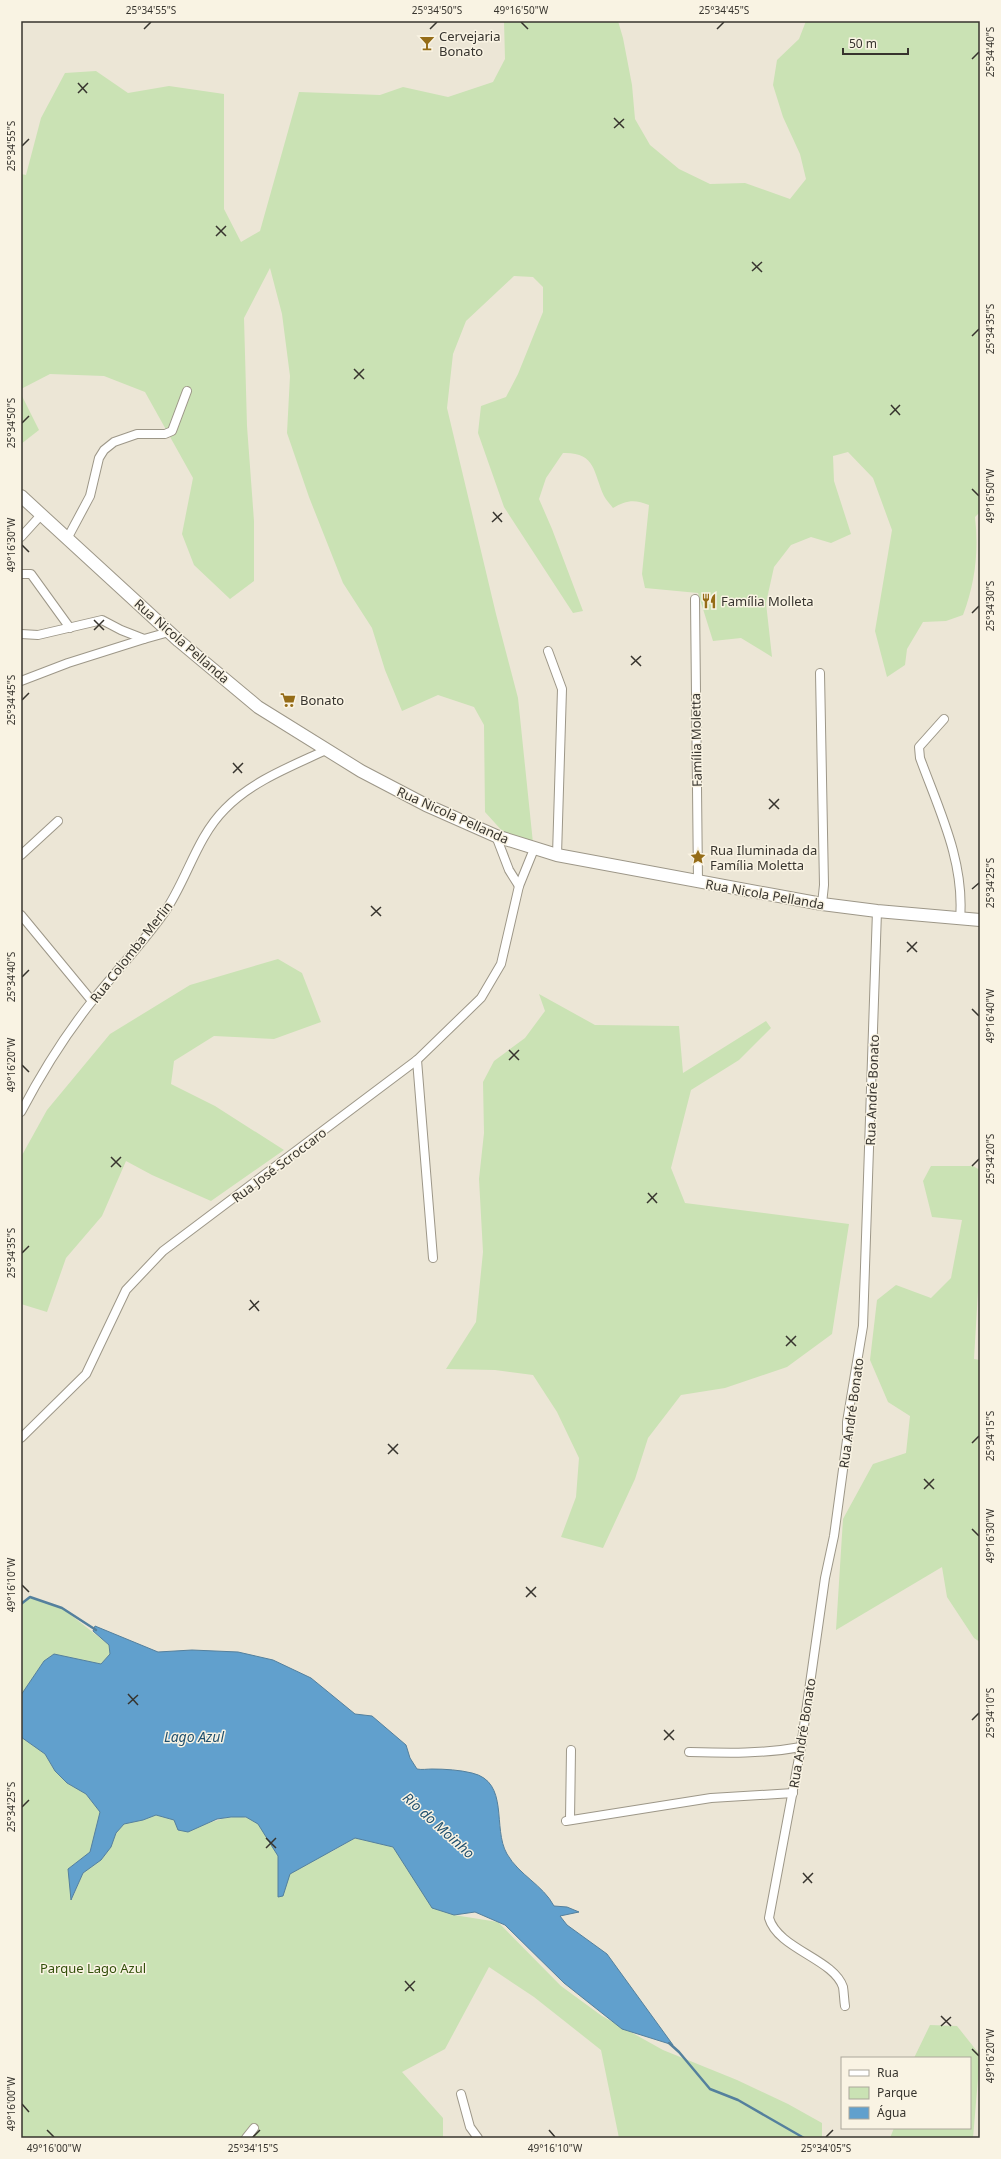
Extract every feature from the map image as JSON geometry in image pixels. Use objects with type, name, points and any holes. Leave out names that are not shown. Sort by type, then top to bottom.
[{"type":"main road","name":"Rua Nicola Pellanda","points":[[21,496],[169,632],[258,707],[361,771],[426,805],[496,836],[557,855],[822,904],[877,911],[980,920]]},
{"type":"street","points":[[67,539],[90,496],[100,458],[104,450],[114,442],[137,434],[164,434],[172,431],[187,391]]},
{"type":"street","points":[[21,536],[41,515]]},
{"type":"street","points":[[21,574],[32,574],[70,628]]},
{"type":"street","name":"Família Moletta","points":[[695,599],[698,882]]},
{"type":"street","points":[[21,634],[38,635],[102,620],[121,630],[144,639]]},
{"type":"street","points":[[21,681],[68,663],[169,632]]},
{"type":"street","points":[[548,651],[562,689],[557,855]]},
{"type":"street","points":[[820,673],[824,885],[822,904]]},
{"type":"street","points":[[944,719],[920,747],[920,758],[948,836],[959,874],[961,899],[960,919]]},
{"type":"street","name":"Rua Colomba Merlin","points":[[21,1112],[55,1053],[92,1001],[163,914],[177,893],[205,837],[218,817],[236,799],[260,783],[326,750]]},
{"type":"street","points":[[21,855],[58,821]]},
{"type":"street","points":[[496,836],[509,870],[519,886]]},
{"type":"street","name":"Rua José Scroccaro","points":[[21,1438],[86,1374],[126,1290],[163,1251],[417,1060],[481,998],[501,964],[519,886],[534,849]]},
{"type":"street","name":"Rua André Bonato","points":[[845,2006],[842,1987],[835,1975],[775,1931],[769,1918],[801,1747],[825,1578],[834,1536],[847,1440],[847,1422],[863,1326],[877,911]]},
{"type":"street","points":[[21,915],[92,1001]]},
{"type":"street","points":[[417,1060],[433,1258]]},
{"type":"street","points":[[689,1752],[736,1754],[778,1751],[801,1747]]},
{"type":"street","points":[[571,1750],[568,1820],[711,1798],[793,1793]]},
{"type":"street","points":[[461,2094],[470,2127],[478,2138]]},
{"type":"street","points":[[246,2138],[254,2128]]},
{"type":"green space","points":[[504,21],[618,21],[623,38],[632,85],[635,119],[650,145],[679,169],[710,184],[745,183],[790,199],[806,179],[800,154],[783,117],[773,85],[777,60],[799,39],[806,21],[980,21],[980,512],[975,517],[975,567],[963,615],[946,621],[923,622],[907,649],[905,665],[887,677],[875,631],[892,530],[873,478],[848,452],[833,456],[834,481],[851,534],[831,543],[811,537],[791,545],[774,567],[766,603],[772,657],[741,638],[713,641],[698,593],[645,588],[642,574],[649,505],[631,501],[622,503],[613,508],[604,496],[592,465],[588,460],[582,456],[563,453],[546,478],[539,499],[583,611],[573,613],[504,507],[478,433],[481,406],[506,397],[518,374],[543,312],[543,287],[533,277],[514,276],[466,321],[453,354],[447,408],[496,614],[518,698],[533,843],[504,833],[485,812],[484,725],[474,707],[438,695],[402,711],[385,670],[372,628],[343,583],[309,497],[287,433],[290,376],[282,314],[270,268],[244,318],[247,426],[254,521],[254,581],[230,599],[194,565],[182,534],[193,478],[145,392],[104,376],[50,374],[21,389],[21,174],[26,175],[41,118],[65,73],[96,71],[128,93],[169,86],[224,94],[224,209],[241,242],[260,231],[299,92],[380,95],[403,87],[448,97],[493,82],[505,59]]},
{"type":"green space","points":[[21,394],[39,430],[21,444]]},
{"type":"green space","points":[[278,959],[302,973],[321,1022],[274,1039],[214,1036],[174,1061],[171,1084],[215,1106],[284,1150],[211,1201],[152,1175],[126,1161],[102,1216],[66,1258],[47,1312],[21,1304],[21,1157],[47,1110],[110,1034],[190,985]]},
{"type":"green space","points":[[539,994],[595,1025],[679,1026],[683,1073],[766,1021],[771,1028],[739,1060],[691,1090],[671,1168],[685,1203],[849,1224],[832,1334],[787,1367],[725,1388],[681,1395],[648,1438],[635,1479],[603,1548],[561,1537],[576,1497],[579,1458],[557,1412],[533,1375],[495,1370],[446,1369],[476,1322],[483,1252],[479,1179],[484,1133],[483,1082],[494,1061],[525,1038],[545,1011]]},
{"type":"green space","points":[[931,1166],[973,1166],[980,1170],[980,1258],[974,1359],[980,1360],[980,1642],[974,1638],[947,1597],[942,1567],[836,1630],[843,1519],[873,1464],[906,1453],[910,1416],[888,1402],[870,1360],[877,1300],[896,1285],[931,1298],[951,1278],[962,1220],[932,1217],[923,1181]]},
{"type":"green space","points":[[30,1597],[62,1608],[109,1645],[110,1654],[101,1664],[54,1654],[44,1661],[21,1695],[21,1604]]},
{"type":"green space","name":"Parque Lago Azul","points":[[21,1737],[45,1754],[55,1771],[67,1783],[86,1794],[100,1812],[90,1852],[68,1869],[72,1899],[83,1873],[101,1860],[111,1847],[116,1833],[124,1824],[143,1820],[156,1815],[174,1820],[188,1832],[213,1821],[233,1817],[251,1819],[264,1831],[278,1856],[331,1852],[355,1838],[393,1847],[454,1915],[498,1922],[561,1986],[602,2016],[663,2050],[737,2080],[788,2104],[822,2123],[822,2138],[619,2138],[601,2050],[534,1997],[489,1967],[445,2049],[402,2072],[443,2118],[443,2138],[21,2138]]},
{"type":"green space","points":[[930,2025],[957,2026],[980,2055],[973,2138],[890,2138],[894,2129],[971,2129],[971,2057],[914,2057]]},
{"type":"water","name":"Lago Azul","points":[[95,1626],[158,1652],[192,1650],[238,1652],[273,1660],[311,1678],[355,1714],[372,1716],[406,1745],[410,1758],[417,1769],[457,1770],[472,1773],[484,1778],[491,1786],[496,1796],[503,1843],[507,1854],[518,1868],[544,1892],[554,1906],[567,1907],[579,1912],[560,1916],[567,1925],[607,1954],[673,2045],[622,2029],[564,1983],[505,1925],[475,1912],[454,1915],[432,1908],[393,1847],[355,1838],[290,1874],[283,1896],[278,1897],[278,1856],[258,1824],[246,1817],[231,1817],[217,1819],[188,1832],[178,1830],[174,1820],[156,1815],[143,1820],[124,1824],[116,1833],[111,1847],[101,1860],[83,1873],[71,1900],[68,1869],[90,1852],[100,1812],[86,1794],[67,1783],[55,1771],[45,1754],[21,1737],[21,1695],[44,1661],[54,1654],[101,1664],[110,1654],[109,1645],[93,1631]]},
{"type":"waterway","name":"Rio do Moinho","points":[[21,1604],[30,1597],[62,1608],[96,1630]]},
{"type":"waterway","name":"Rio do Moinho","points":[[669,2043],[679,2052],[710,2089],[738,2100],[804,2138]]},
{"type":"place","name":"Cervejaria Bonato","points":[[427,43]]},
{"type":"place","name":"Família Molleta","points":[[709,601]]},
{"type":"place","name":"Bonato","points":[[288,700]]},
{"type":"place","name":"Rua Iluminada da Família Moletta","points":[[698,857]]}]
